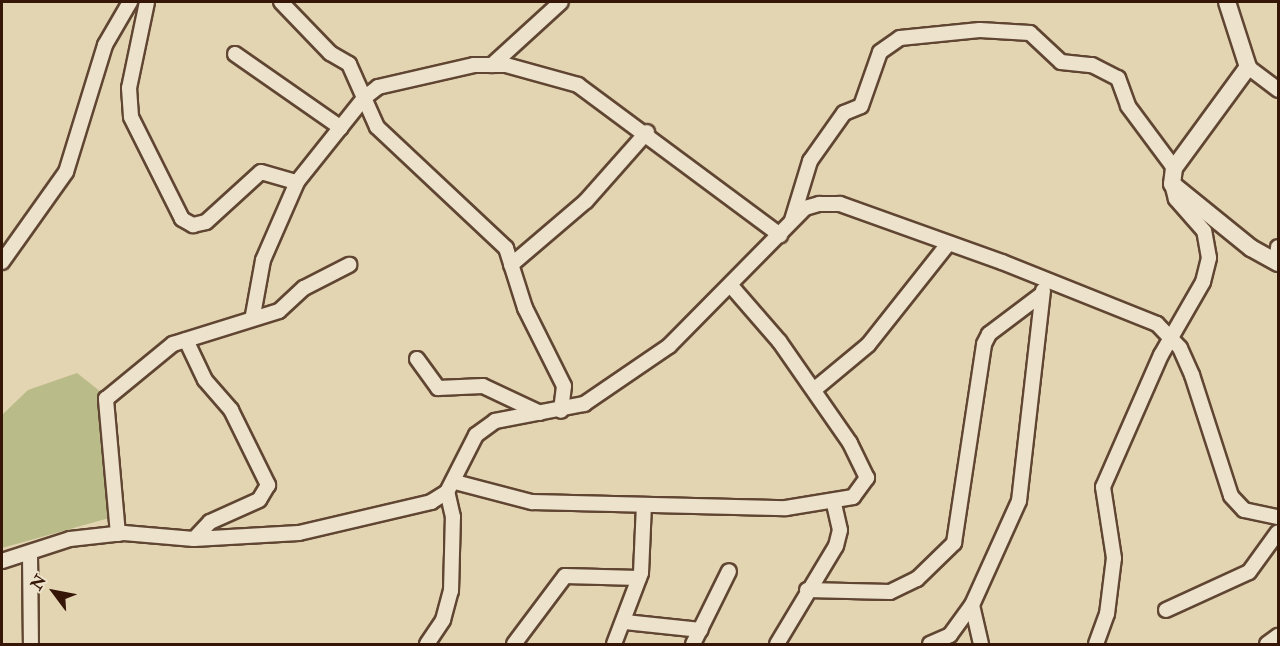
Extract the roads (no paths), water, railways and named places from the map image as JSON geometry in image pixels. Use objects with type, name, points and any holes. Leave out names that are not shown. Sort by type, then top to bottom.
[{"type":"street","points":[[2,262],[66,172],[105,45],[130,2]]},
{"type":"street","points":[[147,2],[129,88],[131,117],[182,219],[193,225],[206,222],[261,172],[297,182]]},
{"type":"street","points":[[281,2],[330,52],[349,64],[377,127],[493,232],[511,265],[525,308],[564,386],[561,411]]},
{"type":"street","points":[[492,65],[561,2]]},
{"type":"street","points":[[1227,2],[1248,67],[1278,90]]},
{"type":"street","points":[[792,223],[810,161],[844,113],[861,106],[880,52],[900,38],[980,30],[1030,33],[1061,62],[1092,65],[1118,78],[1128,106],[1173,176],[1251,248],[1278,257]]},
{"type":"street","points":[[235,54],[341,128]]},
{"type":"street","points":[[253,315],[263,260],[297,182],[364,98],[378,87],[421,74],[492,65],[578,85],[647,132],[780,235]]},
{"type":"street","points":[[1096,645],[1107,614],[1114,558],[1104,487],[1172,339],[1203,282],[1209,258],[1204,231],[1176,199],[1173,176],[1248,67]]},
{"type":"street","points":[[511,265],[586,201],[647,132]]},
{"type":"street","points":[[2,561],[30,554],[70,539],[118,534],[194,539],[299,533],[431,502],[451,487],[476,435],[495,421],[561,411],[584,404],[669,346],[732,286],[805,208],[840,204],[1044,279],[1157,324],[1172,339],[1192,375],[1231,496],[1244,510],[1278,517]]},
{"type":"street","points":[[815,389],[868,345],[948,244]]},
{"type":"street","points":[[118,534],[106,399],[133,371],[186,339],[253,315],[279,311],[304,288],[349,264]]},
{"type":"street","points":[[930,645],[950,635],[972,605],[1008,534],[1024,483],[1044,279]]},
{"type":"street","points":[[451,487],[532,502],[645,505],[834,504],[853,497],[867,478],[815,389],[732,286]]},
{"type":"street","points":[[807,590],[890,592],[917,579],[954,543],[984,344],[989,334],[1042,294]]},
{"type":"street","points":[[186,339],[205,380],[231,410],[262,465],[268,485],[259,500],[210,522],[194,539]]},
{"type":"street","points":[[417,359],[438,388],[483,386],[540,413]]},
{"type":"street","points":[[427,645],[443,620],[451,591],[453,517],[451,487]]},
{"type":"street","points":[[777,644],[807,590],[836,546],[840,530],[834,504]]},
{"type":"street","points":[[614,645],[625,622],[639,578],[645,505]]},
{"type":"street","points":[[1166,610],[1249,572],[1278,532]]},
{"type":"street","points":[[30,554],[31,645]]},
{"type":"street","points":[[693,645],[729,571]]},
{"type":"street","points":[[514,645],[565,576],[639,578]]},
{"type":"street","points":[[972,605],[981,645]]},
{"type":"street","points":[[625,622],[701,630]]},
{"type":"street","points":[[1267,645],[1278,636]]}]
